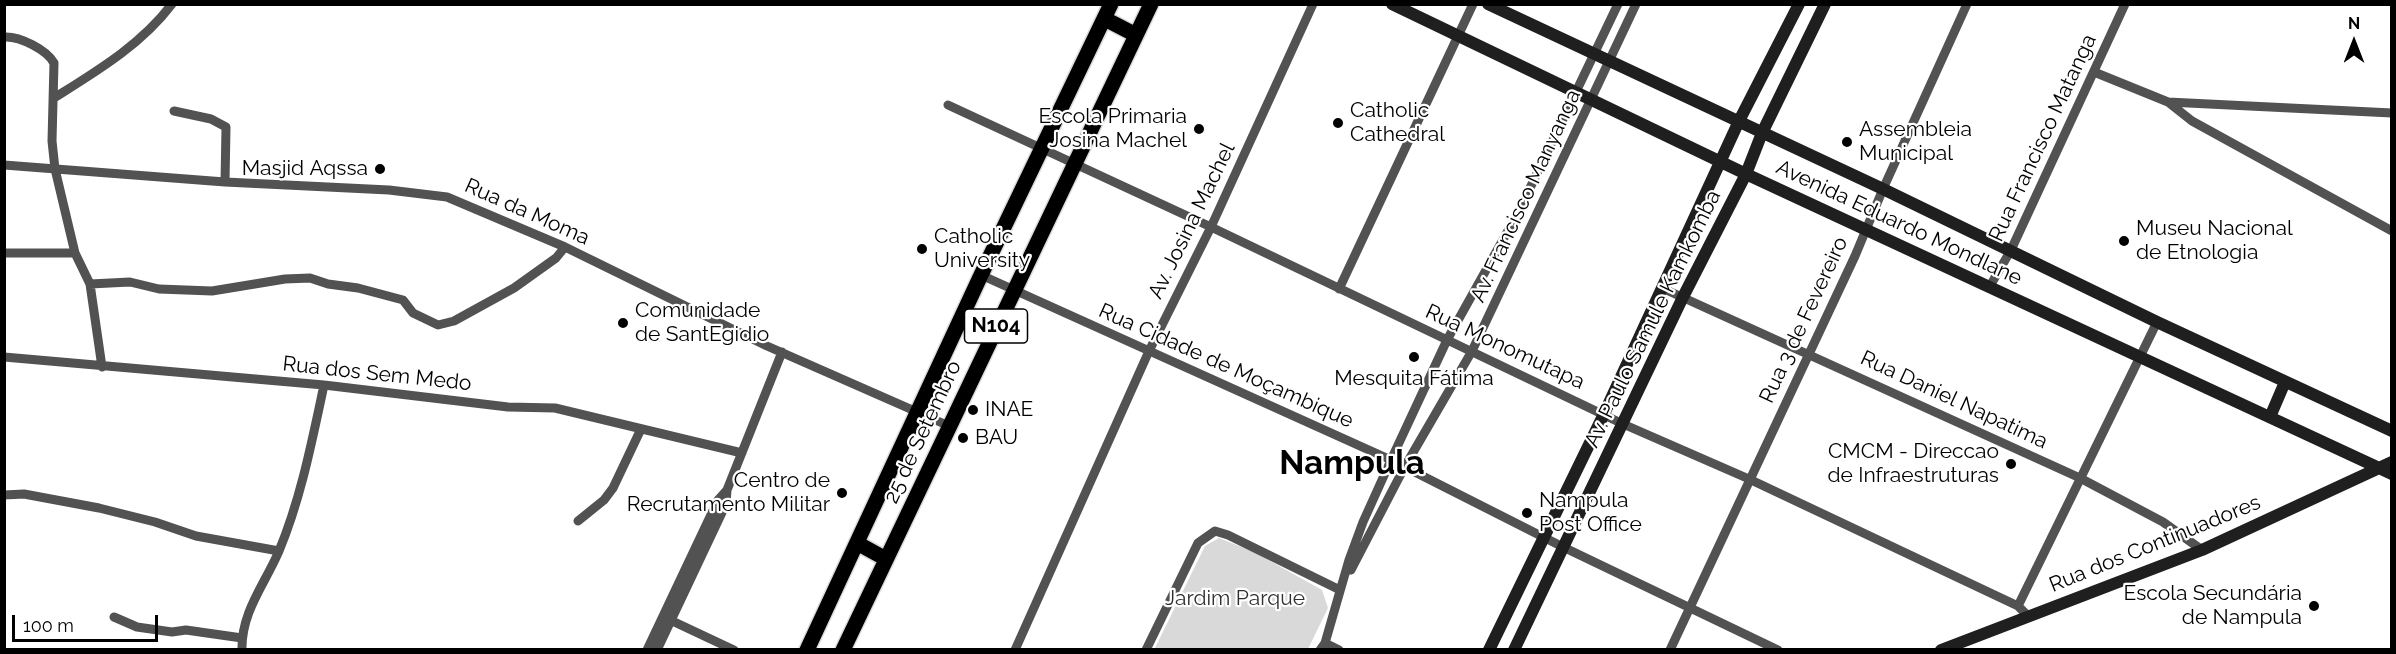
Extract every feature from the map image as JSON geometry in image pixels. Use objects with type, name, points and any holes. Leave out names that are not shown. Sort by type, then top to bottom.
[{"type":"main road","name":"25 de Setembro","points":[[807,650],[981,275],[1112,4]]},
{"type":"main road","name":"25 de Setembro","points":[[843,650],[1151,4]]},
{"type":"main road","name":"Avenida Eduardo Mondlane","points":[[1392,4],[1865,230],[2270,417],[2388,468]]},
{"type":"main road","name":"Avenida Eduardo Mondlane","points":[[1488,4],[2391,431]]},
{"type":"main road","name":"Av. Paulo Samule Kamkomba","points":[[1489,650],[1604,414],[1739,122],[1799,4]]},
{"type":"main road","name":"Av. Paulo Samule Kamkomba","points":[[1515,650],[1683,297],[1746,174],[1762,133],[1825,4]]},
{"type":"main road","points":[[1105,19],[1136,34]]},
{"type":"main road","points":[[2270,417],[2285,382]]},
{"type":"main road","name":"Rua dos Continuadores","points":[[1941,650],[2202,550],[2388,468]]},
{"type":"main road","points":[[857,543],[886,559]]},
{"type":"street","points":[[54,98],[110,63],[160,19],[172,4]]},
{"type":"street","name":"Av. Josina Machel","points":[[1015,650],[1149,351],[1211,227],[1313,4]]},
{"type":"street","points":[[1339,289],[1473,4]]},
{"type":"street","name":"Av. Francisco Manyanga","points":[[1322,646],[1363,522],[1391,460],[1447,340],[1519,211],[1618,4]]},
{"type":"street","name":"Av. Francisco Manyanga","points":[[1340,590],[1404,468],[1472,351],[1636,4]]},
{"type":"street","name":"Rua 3 de Fevereiro","points":[[1670,650],[1855,256],[1967,4]]},
{"type":"street","name":"Rua Francisco Matanga","points":[[1989,286],[2011,250],[2125,4]]},
{"type":"street","points":[[4,37],[10,36],[50,55],[54,63],[52,141],[55,169],[75,253],[90,284],[102,367]]},
{"type":"street","points":[[2094,72],[2168,102],[2192,121],[2391,231]]},
{"type":"street","points":[[2168,102],[2391,113]]},
{"type":"street","name":"Rua Monomutapa","points":[[948,105],[1211,227],[1623,424],[1749,479],[2018,606],[2028,616]]},
{"type":"street","points":[[174,111],[211,119],[226,127],[225,182]]},
{"type":"street","points":[[1545,157],[1561,165]]},
{"type":"street","name":"Rua da Moma","points":[[4,165],[225,182],[389,190],[447,197],[565,247],[782,352],[949,426]]},
{"type":"street","points":[[1519,211],[1536,219]]},
{"type":"street","points":[[90,284],[130,282],[159,289],[212,291],[285,279],[310,279],[403,300],[413,313],[438,325],[454,321],[514,288],[556,258],[565,247]]},
{"type":"street","points":[[4,253],[75,253]]},
{"type":"street","name":"Rua Cidade de Moçambique","points":[[981,275],[1391,460],[1544,538],[1778,650]]},
{"type":"street","name":"Rua Daniel Napatima","points":[[1662,288],[2080,478],[2163,522],[2202,550]]},
{"type":"street","points":[[2018,606],[2157,322]]},
{"type":"street","points":[[647,650],[667,618],[708,531],[718,500],[727,490],[782,352]]},
{"type":"street","name":"Rua dos Sem Medo","points":[[4,357],[324,385],[508,407],[555,408],[742,453]]},
{"type":"street","points":[[242,650],[242,638],[250,609],[279,551],[302,483],[324,385]]},
{"type":"street","points":[[578,522],[604,500],[613,488],[641,429]]},
{"type":"street","points":[[4,495],[24,495],[99,508],[155,522],[196,536],[279,551]]},
{"type":"street","points":[[1146,650],[1198,543],[1215,531],[1228,535],[1340,590]]},
{"type":"street","points":[[114,617],[137,627],[172,632],[186,630],[242,638]]},
{"type":"street","points":[[657,650],[667,618]]},
{"type":"street","points":[[667,618],[734,650]]},
{"type":"street","points":[[1322,646],[1339,650]]},
{"type":"green space","name":"Jardim Parque","points":[[1219,538],[1254,552],[1322,590],[1328,608],[1308,649],[1154,650],[1205,546]]},
{"type":"place","name":"Catholic Cathedral","points":[[1338,123]]},
{"type":"place","name":"Escola Primaria Josina Machel","points":[[1199,129]]},
{"type":"place","name":"Assembleia Municipal","points":[[1847,142]]},
{"type":"place","name":"Masjid Aqssa","points":[[380,169]]},
{"type":"place","name":"Museu Nacional de Etnologia","points":[[2124,241]]},
{"type":"place","name":"Catholic University","points":[[922,249]]},
{"type":"place","name":"Comunidade de SantEgidio","points":[[623,323]]},
{"type":"place","name":"Mesquita Fátima","points":[[1414,357]]},
{"type":"place","name":"INAE","points":[[973,410]]},
{"type":"place","name":"BAU","points":[[963,438]]},
{"type":"place","name":"CMCM - Direccao de Infraestruturas","points":[[2011,464]]},
{"type":"place","name":"Centro de Recrutamento Militar","points":[[842,493]]},
{"type":"place","name":"Nampula Post Office","points":[[1527,513]]},
{"type":"place","name":"Escola Secundária de Nampula","points":[[2314,606]]},
{"type":"district","name":"Nampula","points":[[1352,464]]}]
